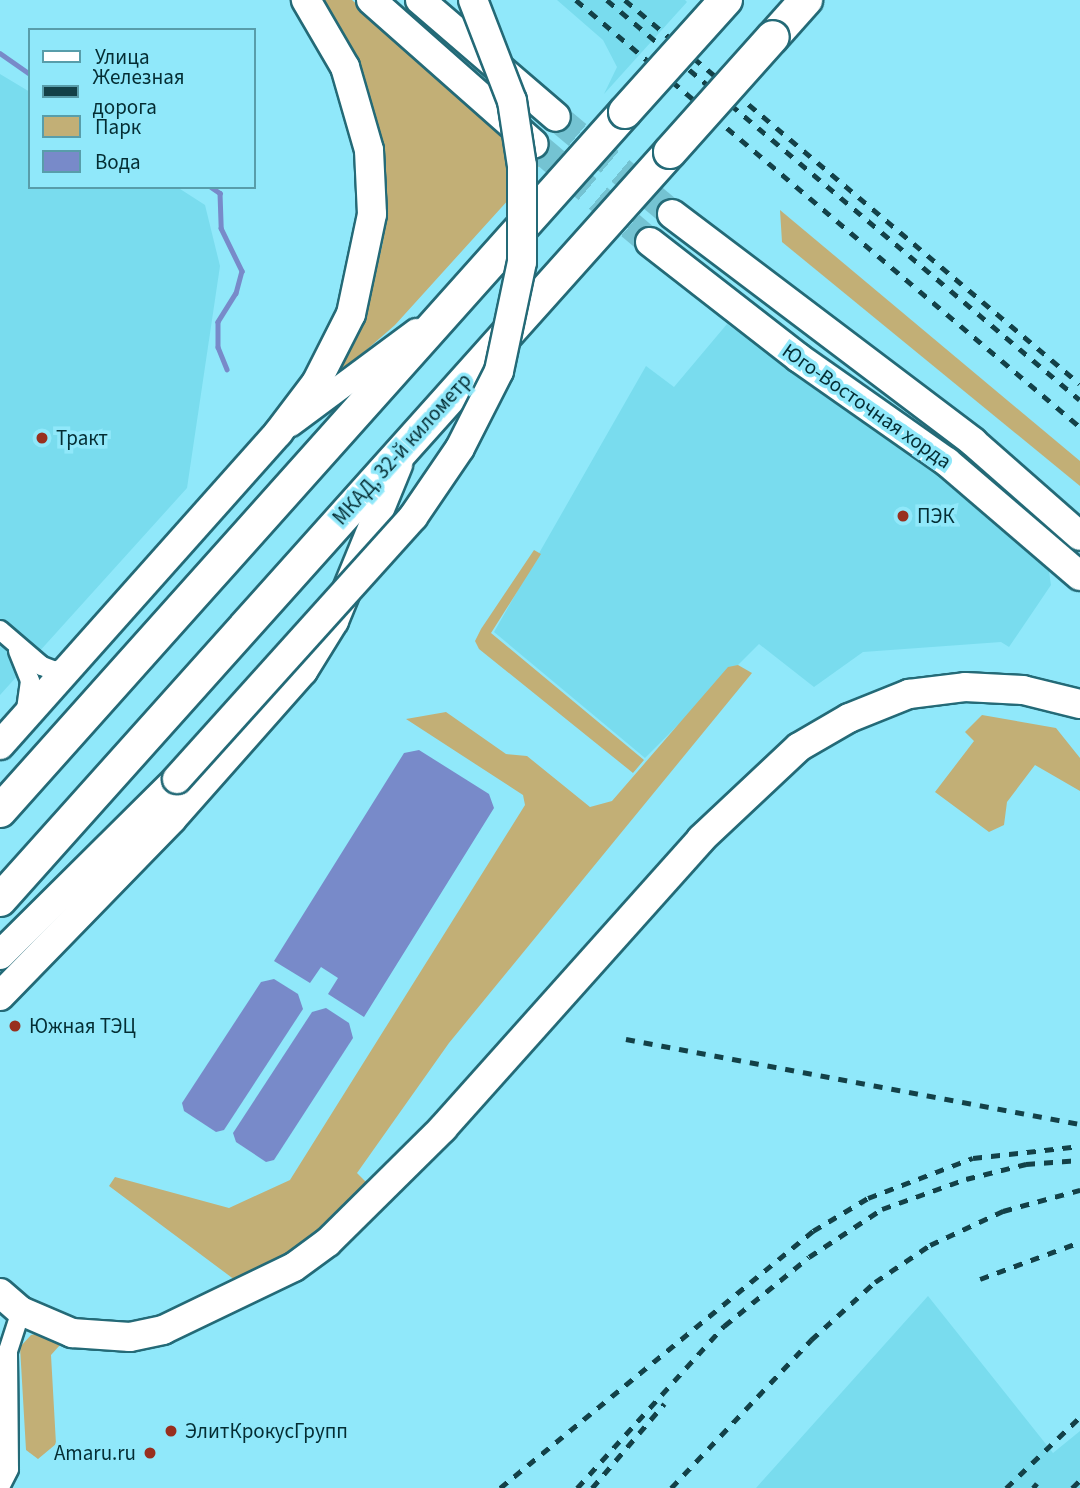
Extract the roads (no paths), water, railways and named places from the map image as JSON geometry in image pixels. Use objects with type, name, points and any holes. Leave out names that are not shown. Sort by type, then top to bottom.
[{"type":"highway","points":[[0,811],[726,0]]},
{"type":"highway","name":"МКАД, 32-й километр","points":[[0,900],[806,0]]},
{"type":"main road","points":[[0,745],[278,433],[339,343],[363,273],[372,214],[364,121],[345,67],[306,0]]},
{"type":"main road","points":[[371,0],[534,144]]},
{"type":"main road","points":[[420,0],[556,117]]},
{"type":"main road","points":[[0,955],[177,779],[413,517],[460,448],[499,371],[521,272],[522,166],[509,89],[473,0]]},
{"type":"main road","name":"Юго-Восточная хорда","points":[[672,214],[963,435],[1080,536]]},
{"type":"main road","name":"Юго-Восточная хорда","points":[[650,242],[799,358],[947,462],[1080,576]]},
{"type":"main road","points":[[0,996],[172,819],[303,671],[334,621],[378,505],[420,429]]},
{"type":"main road","points":[[10,1302],[72,1333],[130,1337],[163,1330],[294,1267],[328,1242],[443,1128],[701,839],[799,747],[849,718],[909,694],[965,687],[1023,690],[1080,704]]},
{"type":"street","points":[[278,433],[459,299]]},
{"type":"street","points":[[0,630],[17,648],[49,670],[70,665]]},
{"type":"street","points":[[17,648],[32,691],[24,717]]},
{"type":"street","points":[[0,1488],[9,1469],[10,1302]]},
{"type":"water","points":[[419,750],[489,794],[494,808],[364,1017],[328,994],[338,978],[321,967],[310,983],[274,961],[404,753]]},
{"type":"water","points":[[274,979],[298,994],[303,1009],[224,1130],[216,1132],[184,1111],[182,1103],[261,982]]},
{"type":"water","points":[[326,1008],[349,1023],[353,1038],[274,1160],[266,1162],[236,1142],[233,1133],[312,1012]]},
{"type":"waterway","points":[[0,53],[28,73]]},
{"type":"waterway","points":[[214,189],[220,193],[221,228],[242,271],[236,293],[218,322],[218,347],[227,369]]},
{"type":"tunnel","points":[[556,117],[672,214]]},
{"type":"tunnel","points":[[534,144],[650,242]]},
{"type":"railway","points":[[576,0],[1080,427]]},
{"type":"railway","points":[[607,0],[1080,400]]},
{"type":"railway","points":[[625,0],[1080,384]]},
{"type":"railway","points":[[626,1039],[1080,1124]]},
{"type":"railway","points":[[500,1488],[813,1231],[868,1198],[973,1158],[1080,1146]]},
{"type":"railway","points":[[577,1488],[724,1326],[809,1257],[882,1209],[966,1179],[1026,1164],[1080,1160]]},
{"type":"railway","points":[[671,1488],[811,1340],[875,1282],[930,1245],[1003,1211],[1080,1190]]},
{"type":"railway","points":[[980,1279],[1080,1242]]},
{"type":"railway","points":[[592,1488],[664,1404]]},
{"type":"railway","points":[[1006,1488],[1080,1417]]},
{"type":"railway","points":[[1072,1488],[1080,1480]]},
{"type":"railway","points":[[1033,1488],[1037,1483]]},
{"type":"place","name":"Тракт","points":[[42,438]]},
{"type":"place","name":"ПЭК","points":[[903,516]]},
{"type":"place","name":"Южная ТЭЦ","points":[[15,1026]]},
{"type":"place","name":"ЭлитКрокусГрупп","points":[[171,1431]]},
{"type":"place","name":"Amaru.ru","points":[[150,1453]]}]
